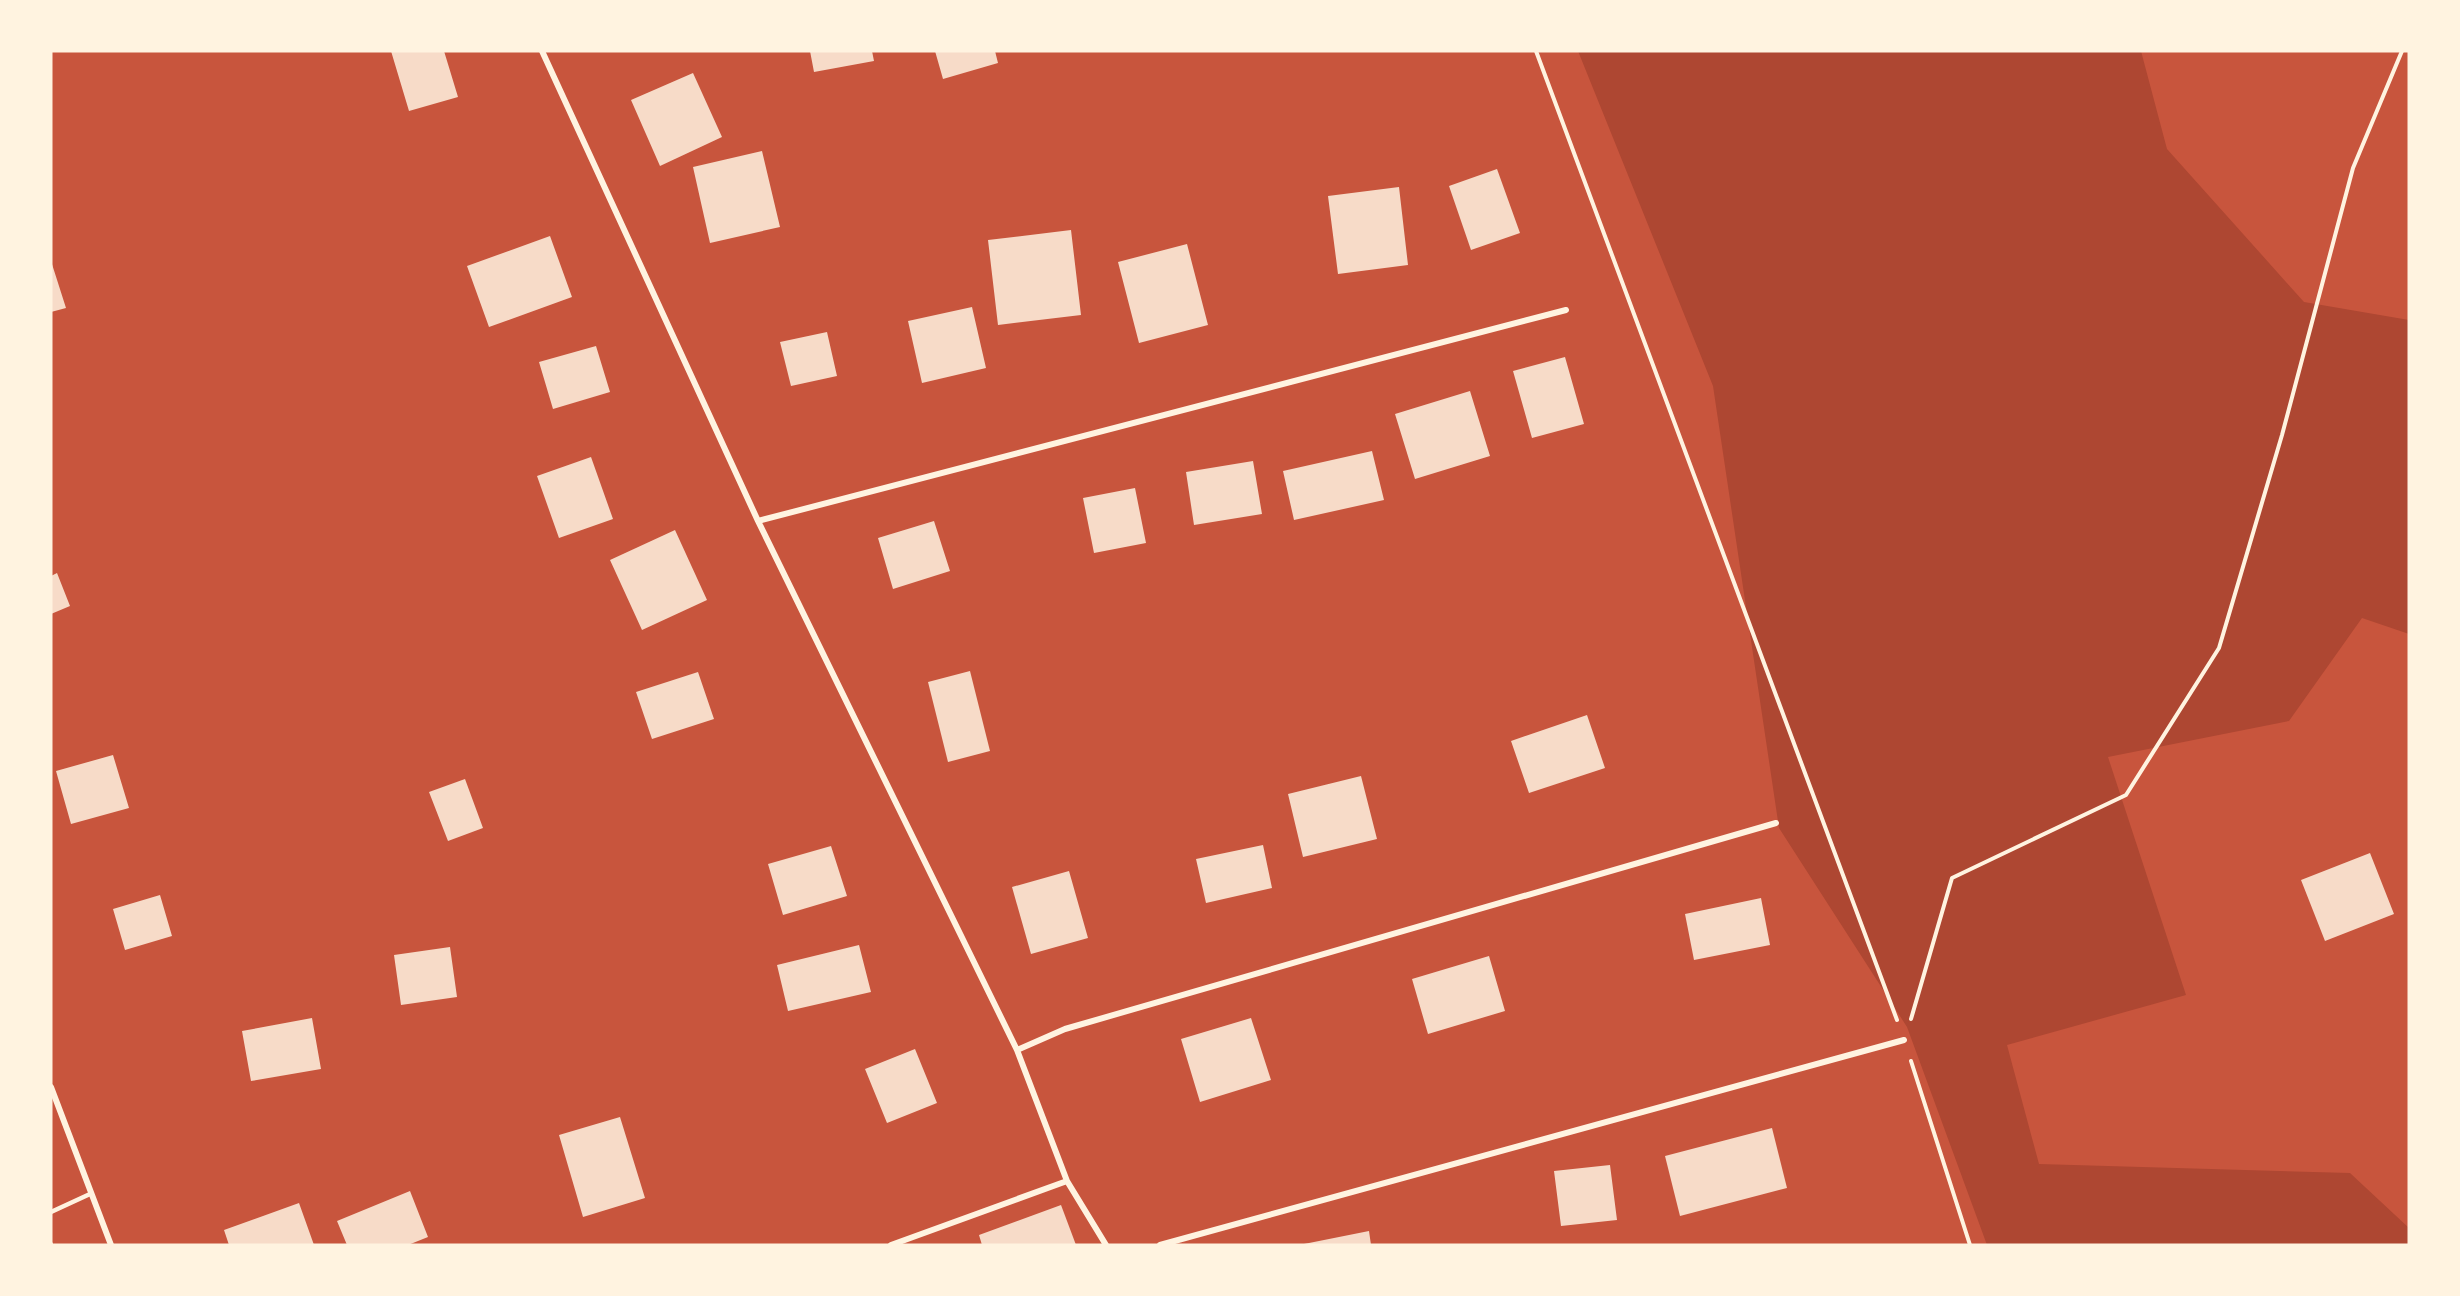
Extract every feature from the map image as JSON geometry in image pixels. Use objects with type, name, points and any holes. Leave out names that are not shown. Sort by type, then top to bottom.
[{"type":"street","points":[[542,51],[758,520],[1017,1050],[1067,1181],[1106,1245]]},
{"type":"street","points":[[758,520],[1566,310]]},
{"type":"street","points":[[1017,1050],[1077,1026],[1776,823]]},
{"type":"street","points":[[1160,1245],[1904,1040]]},
{"type":"street","points":[[51,1087],[111,1245]]},
{"type":"street","points":[[891,1245],[1067,1181]]},
{"type":"lane","points":[[51,1212],[90,1194]]},
{"type":"path","points":[[1536,51],[1904,1040],[1970,1245]]},
{"type":"path","points":[[1904,1040],[1952,878],[2126,795],[2219,648],[2282,435],[2353,168],[2402,51]]},
{"type":"shaded area","points":[[1578,51],[2141,51],[2167,149],[2304,302],[2409,320],[2409,634],[2362,618],[2289,721],[2108,757],[2186,995],[2007,1045],[2039,1164],[2350,1173],[2409,1228],[2409,1245],[1987,1245],[1907,1027],[1779,828],[1713,386]]},
{"type":"building","points":[[391,51],[444,51],[458,97],[409,111]]},
{"type":"building","points":[[810,51],[872,51],[874,61],[814,72]]},
{"type":"building","points":[[935,51],[995,51],[998,63],[943,79]]},
{"type":"building","points":[[693,73],[722,137],[660,166],[631,100]]},
{"type":"building","points":[[762,151],[780,227],[710,243],[693,167]]},
{"type":"building","points":[[1497,169],[1520,233],[1471,250],[1449,186]]},
{"type":"building","points":[[1399,187],[1408,265],[1338,274],[1328,196]]},
{"type":"building","points":[[1071,230],[1081,315],[998,325],[988,240]]},
{"type":"building","points":[[550,236],[572,297],[489,327],[467,266]]},
{"type":"building","points":[[1187,244],[1208,325],[1139,343],[1118,262]]},
{"type":"building","points":[[51,261],[66,308],[51,312]]},
{"type":"building","points":[[972,307],[986,368],[922,383],[908,321]]},
{"type":"building","points":[[827,332],[837,376],[791,386],[780,342]]},
{"type":"building","points":[[596,346],[610,392],[553,409],[539,362]]},
{"type":"building","points":[[1565,357],[1584,424],[1532,438],[1513,371]]},
{"type":"building","points":[[1470,391],[1490,456],[1415,479],[1395,414]]},
{"type":"building","points":[[1372,451],[1384,500],[1294,520],[1283,471]]},
{"type":"building","points":[[591,457],[613,519],[559,538],[537,476]]},
{"type":"building","points":[[1253,461],[1262,514],[1194,525],[1186,472]]},
{"type":"building","points":[[1135,488],[1146,543],[1094,553],[1083,498]]},
{"type":"building","points":[[934,521],[950,571],[893,589],[878,538]]},
{"type":"building","points":[[675,530],[707,600],[642,630],[610,560]]},
{"type":"building","points":[[57,573],[70,606],[51,614],[51,576]]},
{"type":"building","points":[[970,671],[990,751],[948,762],[928,682]]},
{"type":"building","points":[[698,672],[714,719],[652,739],[636,692]]},
{"type":"building","points":[[1587,715],[1605,768],[1529,793],[1511,741]]},
{"type":"building","points":[[113,755],[129,808],[71,824],[56,771]]},
{"type":"building","points":[[1361,776],[1377,839],[1303,857],[1288,794]]},
{"type":"building","points":[[465,779],[483,828],[448,841],[429,792]]},
{"type":"building","points":[[1263,845],[1272,888],[1206,903],[1196,859]]},
{"type":"building","points":[[831,846],[847,896],[783,915],[768,864]]},
{"type":"building","points":[[2370,853],[2394,914],[2325,941],[2301,880]]},
{"type":"building","points":[[1069,871],[1088,938],[1031,954],[1012,887]]},
{"type":"building","points":[[160,895],[172,936],[125,950],[113,909]]},
{"type":"building","points":[[1761,898],[1770,945],[1694,960],[1685,914]]},
{"type":"building","points":[[859,945],[871,992],[788,1011],[777,965]]},
{"type":"building","points":[[450,947],[457,997],[401,1005],[394,955]]},
{"type":"building","points":[[1489,956],[1505,1011],[1428,1034],[1412,979]]},
{"type":"building","points":[[312,1018],[321,1069],[251,1081],[242,1031]]},
{"type":"building","points":[[1251,1018],[1271,1080],[1200,1102],[1181,1039]]},
{"type":"building","points":[[915,1049],[937,1103],[887,1123],[865,1069]]},
{"type":"building","points":[[620,1117],[645,1198],[583,1217],[559,1135]]},
{"type":"building","points":[[1772,1128],[1787,1188],[1680,1216],[1665,1156]]},
{"type":"building","points":[[1610,1165],[1617,1220],[1561,1226],[1554,1171]]},
{"type":"building","points":[[410,1191],[428,1237],[408,1245],[347,1245],[337,1221]]},
{"type":"building","points":[[299,1203],[314,1245],[229,1245],[224,1230]]},
{"type":"building","points":[[1061,1205],[1076,1245],[982,1245],[979,1235]]},
{"type":"building","points":[[1369,1231],[1371,1245],[1304,1245],[1304,1244]]}]
